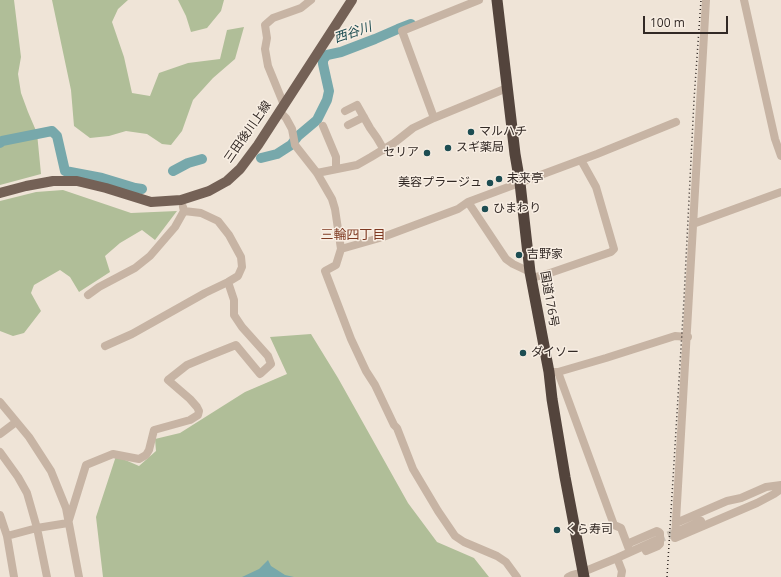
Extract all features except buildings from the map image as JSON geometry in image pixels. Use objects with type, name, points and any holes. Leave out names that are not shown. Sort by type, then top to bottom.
[{"type":"highway","name":"国道176号","points":[[497,0],[531,275],[554,372],[552,399],[583,574]]},
{"type":"main road","name":"三田後川上線","points":[[0,193],[53,181],[77,181],[151,202],[181,200],[209,191],[227,181],[240,169],[258,145],[352,0]]},
{"type":"street","points":[[434,118],[402,31],[479,0]]},
{"type":"street","points":[[677,531],[706,0]]},
{"type":"street","points":[[744,0],[775,139],[781,156]]},
{"type":"street","points":[[305,2],[301,8],[273,18],[265,25],[267,38],[264,50],[282,108],[292,129],[295,145],[317,173],[332,199],[335,209],[341,249],[336,265],[324,271],[351,339],[394,426],[397,428],[413,469],[438,510],[455,536],[464,542],[498,556],[506,562],[517,577]]},
{"type":"street","points":[[317,173],[357,165],[384,150],[413,128],[507,88]]},
{"type":"street","points":[[345,111],[357,105],[384,150]]},
{"type":"street","points":[[348,125],[364,117]]},
{"type":"street","points":[[341,249],[383,237],[458,209],[468,202],[581,160],[676,122]]},
{"type":"street","points":[[323,126],[336,157],[336,169]]},
{"type":"street","points":[[468,202],[506,259],[531,275],[550,273],[611,252],[614,249],[596,187],[581,160]]},
{"type":"street","points":[[693,224],[781,192]]},
{"type":"street","points":[[88,295],[99,287],[135,268],[150,256],[175,227],[184,211],[181,200]]},
{"type":"street","points":[[105,346],[132,334],[238,276],[242,267],[241,257],[218,221],[201,213],[184,211]]},
{"type":"street","points":[[68,523],[86,465],[113,454],[139,460],[146,455],[149,450],[154,430],[190,420],[198,415],[199,412],[190,400],[168,380],[187,365],[236,345],[260,374],[271,364],[268,356],[242,327],[234,315],[234,300],[228,282]]},
{"type":"street","points":[[628,548],[621,528],[614,525],[554,372],[675,336],[688,338]]},
{"type":"street","points":[[0,402],[29,437],[51,471],[66,508],[79,577]]},
{"type":"street","points":[[0,434],[16,422]]},
{"type":"street","points":[[0,452],[18,477],[27,493],[37,528],[47,577]]},
{"type":"street","points":[[677,531],[727,501],[741,498],[766,487],[781,487]]},
{"type":"street","points":[[677,531],[757,503],[774,494],[781,487]]},
{"type":"street","points":[[0,516],[7,536],[14,577]]},
{"type":"street","points":[[7,536],[37,528],[68,523]]},
{"type":"street","points":[[568,577],[583,574],[658,546],[660,544],[660,533],[657,531],[628,548],[618,560]]},
{"type":"street","points":[[628,548],[657,540]]},
{"type":"street","points":[[618,560],[622,571],[622,577]]},
{"type":"green space","points":[[0,0],[14,0],[21,57],[18,74],[21,93],[37,133],[41,174],[0,185]]},
{"type":"green space","points":[[52,0],[128,0],[118,9],[112,22],[124,57],[132,93],[150,96],[159,73],[188,63],[220,59],[227,30],[244,27],[235,59],[213,78],[193,100],[182,131],[171,145],[162,144],[147,134],[126,131],[109,136],[90,138],[74,126],[71,90]]},
{"type":"green space","points":[[178,0],[224,0],[221,11],[207,28],[191,32],[186,16]]},
{"type":"green space","points":[[63,190],[131,213],[177,211],[155,240],[142,230],[120,243],[105,256],[110,272],[79,292],[70,277],[60,270],[34,285],[31,293],[41,311],[24,333],[13,336],[0,331],[0,201],[36,192]]},
{"type":"green space","points":[[311,334],[338,378],[408,503],[437,542],[474,558],[489,577],[103,577],[96,517],[116,456],[139,466],[156,451],[155,439],[180,433],[245,392],[287,374],[270,337]]},
{"type":"water","points":[[268,560],[271,566],[285,575],[294,577],[242,577],[259,569]]},
{"type":"waterway","name":"西谷川","points":[[261,158],[277,154],[291,145],[298,136],[317,120],[327,100],[329,91],[323,64],[323,60],[327,55],[341,52],[411,24]]},
{"type":"waterway","name":"西谷川","points":[[0,143],[2,141],[52,131],[57,136],[65,171],[102,178],[142,189]]},
{"type":"waterway","name":"西谷川","points":[[173,171],[188,163],[202,159]]},
{"type":"tunnel","points":[[657,540],[679,531]]},
{"type":"railway","points":[[667,577],[701,0]]},
{"type":"place","name":"マルハチ","points":[[471,132]]},
{"type":"place","name":"スギ薬局","points":[[448,148]]},
{"type":"place","name":"セリア","points":[[427,153]]},
{"type":"place","name":"未来亭","points":[[499,179]]},
{"type":"place","name":"美容プラージュ","points":[[490,183]]},
{"type":"place","name":"ひまわり","points":[[485,209]]},
{"type":"place","name":"吉野家","points":[[519,255]]},
{"type":"place","name":"ダイソー","points":[[523,353]]},
{"type":"place","name":"くら寿司","points":[[557,530]]},
{"type":"district","name":"三輪四丁目","points":[[353,235]]}]
